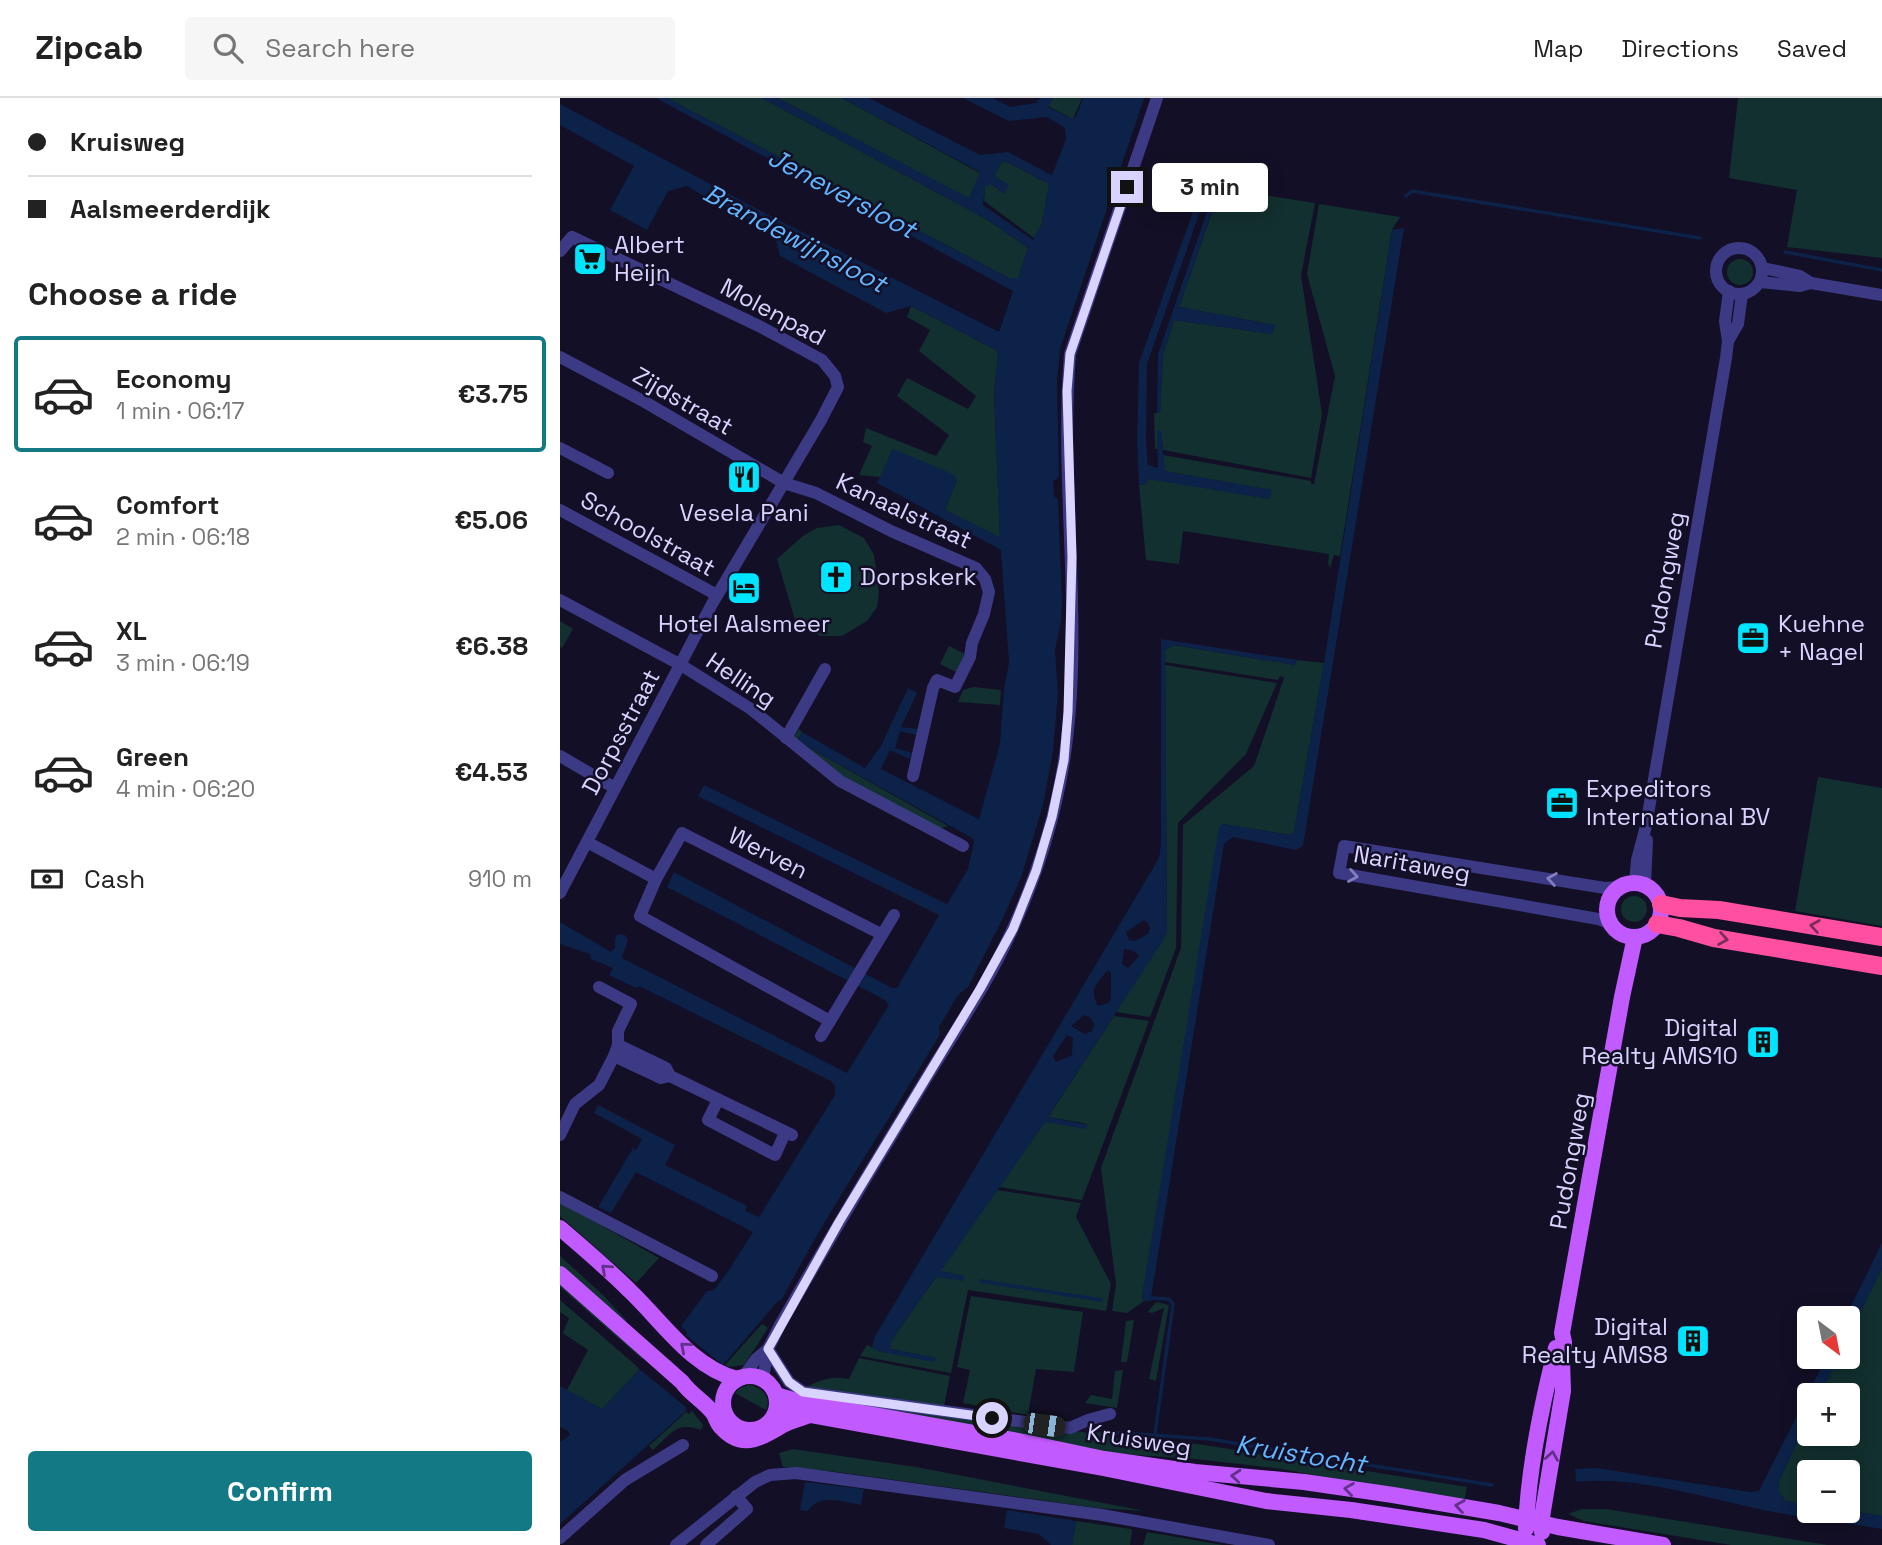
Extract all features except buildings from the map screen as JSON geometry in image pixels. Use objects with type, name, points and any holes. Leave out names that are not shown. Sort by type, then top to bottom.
[{"type":"highway","points":[[1661,904],[1673,908],[1719,910],[1882,937]]},
{"type":"highway","points":[[1657,924],[1714,938],[1882,966]]},
{"type":"main road","points":[[1633,885],[1652,890],[1661,904],[1660,918],[1651,931],[1624,932],[1607,908],[1613,893],[1633,885]]},
{"type":"main road","name":"Pudongweg","points":[[1533,1544],[1534,1521],[1563,1391],[1562,1333],[1622,997],[1624,932]]},
{"type":"main road","points":[[560,1228],[629,1289],[665,1330],[705,1364],[719,1372],[763,1379],[776,1395],[775,1414],[763,1427],[744,1430],[732,1424],[560,1273]]},
{"type":"main road","points":[[740,1377],[728,1386],[718,1413],[721,1427],[729,1434],[749,1441],[810,1415]]},
{"type":"main road","name":"Kruisweg","points":[[776,1395],[1104,1459],[1195,1472],[1304,1482],[1499,1513],[1663,1545]]},
{"type":"main road","name":"Kruisweg","points":[[775,1414],[789,1410],[803,1411],[810,1415],[1103,1468],[1266,1501],[1492,1532],[1533,1544]]},
{"type":"street","points":[[763,1379],[768,1349],[839,1222],[980,989],[1013,929],[1036,871],[1064,760],[1068,712],[1072,557],[1067,391],[1070,354],[1157,98]]},
{"type":"street","name":"Molenpad","points":[[560,251],[572,237],[822,360],[835,376],[838,387],[784,483]]},
{"type":"street","points":[[1728,250],[1750,250],[1760,260],[1763,268],[1760,282],[1749,292],[1735,293],[1719,282],[1716,269],[1722,255],[1728,250]]},
{"type":"street","points":[[1763,268],[1800,276],[1811,283],[1882,295]]},
{"type":"street","points":[[1760,282],[1800,286],[1811,283]]},
{"type":"street","name":"Pudongweg","points":[[1633,885],[1648,862],[1646,826],[1728,341],[1725,321],[1735,293]]},
{"type":"street","name":"Zijdstraat","points":[[560,357],[645,402],[784,483]]},
{"type":"street","points":[[560,448],[608,472]]},
{"type":"street","name":"Dorpsstraat","points":[[560,893],[717,595],[784,483]]},
{"type":"street","name":"Kanaalstraat","points":[[784,483],[816,493],[891,531],[976,568],[985,579],[989,592],[970,657],[955,687],[937,680],[933,688],[913,776]]},
{"type":"street","name":"Schoolstraat","points":[[560,510],[717,595]]},
{"type":"street","name":"Helling","points":[[560,600],[681,665],[751,709],[840,781],[963,846]]},
{"type":"street","name":"Helling","points":[[786,738],[825,669]]},
{"type":"street","points":[[560,755],[615,788]]},
{"type":"street","name":"Werven","points":[[830,1021],[640,916],[681,833],[881,934]]},
{"type":"street","points":[[587,842],[656,879]]},
{"type":"street","name":"Naritaweg","points":[[1624,932],[1598,919],[1339,873],[1344,846],[1605,888],[1633,885]]},
{"type":"street","points":[[821,1036],[894,915]]},
{"type":"street","points":[[560,1135],[564,1116],[598,1086],[616,1051],[618,1031],[631,1004],[599,987]]},
{"type":"street","points":[[616,1051],[661,1078],[670,1076],[789,1134],[775,1155],[708,1120],[718,1100]]},
{"type":"street","points":[[560,1197],[712,1276]]},
{"type":"street","points":[[740,1377],[768,1349]]},
{"type":"street","name":"Kruisweg","points":[[768,1349],[789,1382],[803,1392],[1070,1428],[1110,1414]]},
{"type":"street","points":[[560,1538],[625,1480],[683,1445]]},
{"type":"street","points":[[676,1545],[736,1496],[770,1475],[796,1473],[1102,1515],[1269,1545]]},
{"type":"street","points":[[691,1533],[704,1545],[747,1509],[736,1496]]},
{"type":"green space","points":[[667,98],[762,98],[986,219],[1028,248],[1018,278],[1009,278]]},
{"type":"green space","points":[[778,98],[842,98],[980,173],[969,199]]},
{"type":"green space","points":[[1053,98],[1082,98],[1073,119],[1048,106]]},
{"type":"green space","points":[[1738,98],[1882,98],[1882,258],[1787,247],[1797,190],[1729,178]]},
{"type":"green space","points":[[1005,161],[1049,184],[1042,224],[1034,238],[984,201],[985,186],[991,184],[1004,194],[1008,185],[994,176]]},
{"type":"green space","points":[[1213,187],[1315,203],[1301,275],[1322,414],[1311,478],[1163,450],[1161,431],[1158,433],[1158,449],[1155,449],[1154,413],[1160,413],[1163,354],[1174,320],[1272,334],[1275,325],[1179,307],[1214,207],[1209,206]]},
{"type":"green space","points":[[1319,204],[1400,217],[1392,230],[1340,556],[1334,555],[1330,568],[1329,554],[1183,531],[1179,564],[1146,560],[1139,485],[1146,484],[1148,478],[1270,499],[1271,490],[1164,471],[1163,455],[1311,481],[1311,484],[1314,484],[1335,376],[1307,274]]},
{"type":"green space","points":[[1740,259],[1749,263],[1753,272],[1749,281],[1740,285],[1731,281],[1727,272],[1731,263]]},
{"type":"green space","points":[[911,306],[996,350],[998,356],[994,392],[1000,538],[945,510],[957,480],[893,449],[880,477],[859,475],[872,446],[863,442],[866,428],[936,456],[949,435],[897,396],[907,378],[968,409],[976,396],[919,351],[930,330],[907,317]]},
{"type":"green space","points":[[839,525],[864,538],[874,555],[879,593],[877,607],[867,621],[842,636],[820,636],[795,620],[777,559],[803,536],[817,528]]},
{"type":"green space","points":[[560,621],[573,629],[562,648],[560,647]]},
{"type":"green space","points":[[1174,645],[1295,665],[1297,660],[1324,663],[1294,832],[1291,835],[1222,824],[1142,1297],[1144,1301],[1127,1313],[1112,1311],[1116,1284],[1101,1168],[1181,948],[1183,825],[1254,766],[1284,678],[1280,676],[1278,680],[1165,662],[1165,650]]},
{"type":"green space","points":[[949,646],[965,654],[956,672],[940,664]]},
{"type":"green space","points":[[1165,665],[1277,683],[1246,754],[1178,823],[1176,948],[1150,1017],[1116,1012],[1167,932]]},
{"type":"green space","points":[[973,687],[1001,690],[1000,705],[958,702],[963,690]]},
{"type":"green space","points":[[799,729],[802,732],[797,741],[948,826],[937,830],[823,766],[793,738]]},
{"type":"green space","points":[[1818,777],[1882,788],[1882,926],[1795,911]]},
{"type":"green space","points":[[1634,896],[1643,900],[1647,909],[1643,918],[1634,922],[1625,918],[1621,909],[1625,900]]},
{"type":"green space","points":[[1114,1016],[1149,1021],[1082,1200],[999,1187],[1045,1122],[1088,1124],[1048,1117]]},
{"type":"green space","points":[[997,1190],[1081,1203],[1076,1217],[1111,1284],[1106,1311],[968,1290],[951,1373],[860,1356],[867,1345],[882,1352],[936,1358],[891,1349],[891,1341],[936,1277],[964,1276],[940,1271]]},
{"type":"green space","points":[[560,1202],[659,1258],[636,1283],[560,1216]]},
{"type":"green space","points":[[560,1256],[603,1295],[626,1320],[623,1324],[560,1267]]},
{"type":"green space","points":[[1882,1268],[1882,1516],[1860,1513],[1860,1460],[1797,1460],[1797,1503],[1786,1501],[1778,1491],[1779,1481],[1797,1443],[1797,1446],[1860,1446],[1860,1383],[1826,1383],[1833,1369],[1860,1369],[1860,1313]]},
{"type":"green space","points":[[560,1281],[644,1357],[642,1359],[560,1287]]},
{"type":"green space","points":[[971,1296],[1083,1312],[1074,1372],[1036,1369],[1028,1415],[963,1403],[970,1370],[957,1367]]},
{"type":"green space","points":[[560,1300],[640,1369],[602,1409],[567,1390],[588,1350],[563,1333],[569,1318],[560,1312]]},
{"type":"green space","points":[[1156,1302],[1169,1305],[1156,1381],[1149,1379],[1164,1308],[1148,1312]]},
{"type":"green space","points":[[1134,1320],[1127,1362],[1121,1362],[1126,1321]]},
{"type":"green space","points":[[762,1324],[768,1328],[744,1365],[725,1365]]},
{"type":"green space","points":[[859,1358],[950,1376],[944,1406],[802,1389],[830,1378],[849,1379]]},
{"type":"green space","points":[[1123,1370],[1117,1408],[1085,1403],[1091,1395],[1112,1399],[1115,1371]]},
{"type":"green space","points":[[749,1385],[765,1393],[768,1401],[766,1410],[735,1393]]},
{"type":"green space","points":[[817,1400],[1090,1433],[1104,1432],[1112,1438],[1198,1444],[1467,1487],[1464,1503],[1282,1469],[1108,1453]]},
{"type":"green space","points":[[692,1411],[703,1425],[701,1430],[680,1428],[653,1450],[649,1446],[686,1412],[689,1414]]},
{"type":"green space","points":[[793,1449],[916,1467],[1145,1511],[1097,1508],[783,1467],[779,1453]]},
{"type":"green space","points":[[1582,1509],[1606,1509],[1828,1545],[1731,1545],[1584,1521],[1568,1514]]},
{"type":"green space","points":[[1076,1521],[1131,1529],[1130,1545],[1072,1545]]},
{"type":"green space","points":[[1147,1532],[1223,1545],[1143,1545]]},
{"type":"water","points":[[656,98],[667,98],[1009,278],[1018,278],[1028,248],[986,219],[762,98],[778,98],[969,198],[980,172],[842,98],[869,98],[980,155],[1008,152],[1052,175],[1066,139],[1065,128],[1047,117],[1009,121],[963,98],[993,98],[1010,107],[1036,103],[1040,98],[1053,98],[1048,107],[1073,119],[1083,98],[1144,98],[1060,349],[1057,380],[1059,477],[1053,481],[1054,496],[1058,500],[1062,603],[1055,650],[1058,693],[1053,751],[1043,805],[1021,878],[968,987],[958,995],[939,1027],[940,1034],[819,1232],[782,1299],[686,1411],[560,1524],[560,1442],[570,1435],[560,1427],[560,1386],[602,1409],[640,1369],[649,1376],[687,1332],[681,1326],[707,1291],[714,1290],[753,1232],[636,1172],[611,1213],[598,1207],[633,1148],[636,1150],[642,1139],[594,1113],[598,1105],[675,1145],[665,1165],[747,1206],[745,1211],[759,1217],[835,1095],[835,1086],[831,1081],[639,986],[636,988],[609,975],[613,968],[591,959],[590,954],[560,944],[560,922],[611,952],[615,948],[618,934],[625,935],[628,940],[622,958],[847,1073],[889,1005],[885,1000],[667,887],[674,872],[892,988],[897,988],[939,915],[698,796],[704,785],[947,904],[968,869],[974,842],[972,838],[797,741],[802,732],[865,768],[881,746],[908,688],[917,693],[901,727],[918,729],[917,735],[900,731],[895,748],[912,753],[909,759],[890,750],[881,769],[979,819],[1000,744],[1004,688],[1009,663],[1001,550],[877,483],[893,449],[948,472],[957,480],[945,510],[1000,537],[994,392],[998,356],[996,350],[911,306],[886,313],[780,256],[774,233],[686,186],[668,191],[647,230],[610,210],[634,166],[560,125],[560,104],[761,211],[999,332],[1013,291]],"holes":[[[1005,161],[1049,184],[1042,224],[1033,240],[983,205],[985,187],[991,184],[1004,194],[1009,185],[994,176]]]},
{"type":"water","points":[[1199,195],[1205,197],[1147,364],[1148,465],[1158,468],[1157,431],[1161,431],[1165,471],[1272,490],[1270,499],[1148,479],[1147,484],[1139,485],[1139,363]]},
{"type":"water","points":[[1209,206],[1214,206],[1179,307],[1275,325],[1272,334],[1174,320],[1163,354],[1160,413],[1157,413],[1158,354]]},
{"type":"water","points":[[1404,228],[1303,846],[1296,850],[1233,837],[1224,844],[1151,1301],[1144,1301],[1142,1297],[1219,827],[1222,824],[1290,835],[1294,832],[1324,663],[1392,230]]},
{"type":"water","points":[[1161,639],[1297,660],[1295,665],[1174,645],[1165,650],[1167,932],[1048,1117],[1088,1125],[1086,1129],[1045,1122],[941,1271],[965,1276],[963,1281],[936,1277],[891,1341],[891,1349],[937,1358],[934,1362],[872,1348],[874,1338],[1159,858]],"holes":[[[1144,920],[1150,928],[1148,934],[1135,941],[1129,940],[1126,932]],[[1124,949],[1134,951],[1139,956],[1128,968],[1122,964]],[[1107,971],[1111,972],[1111,999],[1098,1006],[1094,995],[1097,983]],[[1084,1015],[1090,1017],[1094,1024],[1092,1031],[1085,1034],[1071,1026]],[[1067,1035],[1073,1038],[1072,1055],[1056,1062],[1053,1056]]]},
{"type":"water","points":[[1882,1243],[1882,1268],[1860,1313],[1860,1306],[1851,1306]]},
{"type":"water","points":[[1820,1369],[1833,1369],[1826,1383],[1813,1383]]},
{"type":"water","points":[[1797,1416],[1797,1443],[1779,1481],[1778,1491],[1786,1501],[1797,1503],[1797,1515],[1641,1484],[1576,1482],[1575,1469],[1597,1468],[1750,1492],[1759,1491]]},
{"type":"water","points":[[805,1482],[864,1489],[861,1505],[825,1500],[813,1505],[808,1511],[800,1510]]},
{"type":"water","points":[[1007,1510],[1076,1521],[1072,1545],[1051,1545],[1039,1534],[1004,1528]]},
{"type":"water","points":[[1860,1513],[1882,1516],[1882,1529],[1845,1523],[1860,1523]]},
{"type":"pier","points":[[678,1324],[687,1332],[686,1335],[724,1366],[687,1408],[637,1367],[641,1365],[649,1371],[682,1332]]},
{"type":"waterway","points":[[1406,196],[1412,191],[1700,238]]},
{"type":"waterway","points":[[1785,252],[1882,270]]},
{"type":"waterway","points":[[981,1281],[1101,1300]]},
{"type":"waterway","points":[[1151,1298],[1169,1299],[1173,1304],[1155,1434]]},
{"type":"waterway","name":"Kruistocht","points":[[1109,1432],[1209,1439],[1492,1485]]},
{"type":"place","name":"Albert Heijn","points":[[590,259]]},
{"type":"place","name":"Vesela Pani","points":[[744,477]]},
{"type":"place","name":"Dorpskerk","points":[[836,577]]},
{"type":"place","name":"Hotel Aalsmeer","points":[[744,588]]},
{"type":"place","name":"Kuehne + Nagel","points":[[1753,638]]},
{"type":"place","name":"Expeditors International BV","points":[[1562,803]]},
{"type":"place","name":"Digital Realty AMS10","points":[[1763,1042]]},
{"type":"place","name":"Digital Realty AMS8","points":[[1693,1341]]},
{"type":"route","points":[[992,1418],[803,1392],[793,1387],[783,1375],[768,1349],[839,1222],[980,989],[1013,929],[1036,871],[1052,817],[1064,760],[1068,712],[1072,557],[1067,391],[1070,354],[1127,187]]},
{"type":"water label","name":"Jeneversloot","points":[[842,193]]},
{"type":"water label","name":"Brandewijnsloot","points":[[795,238]]}]
